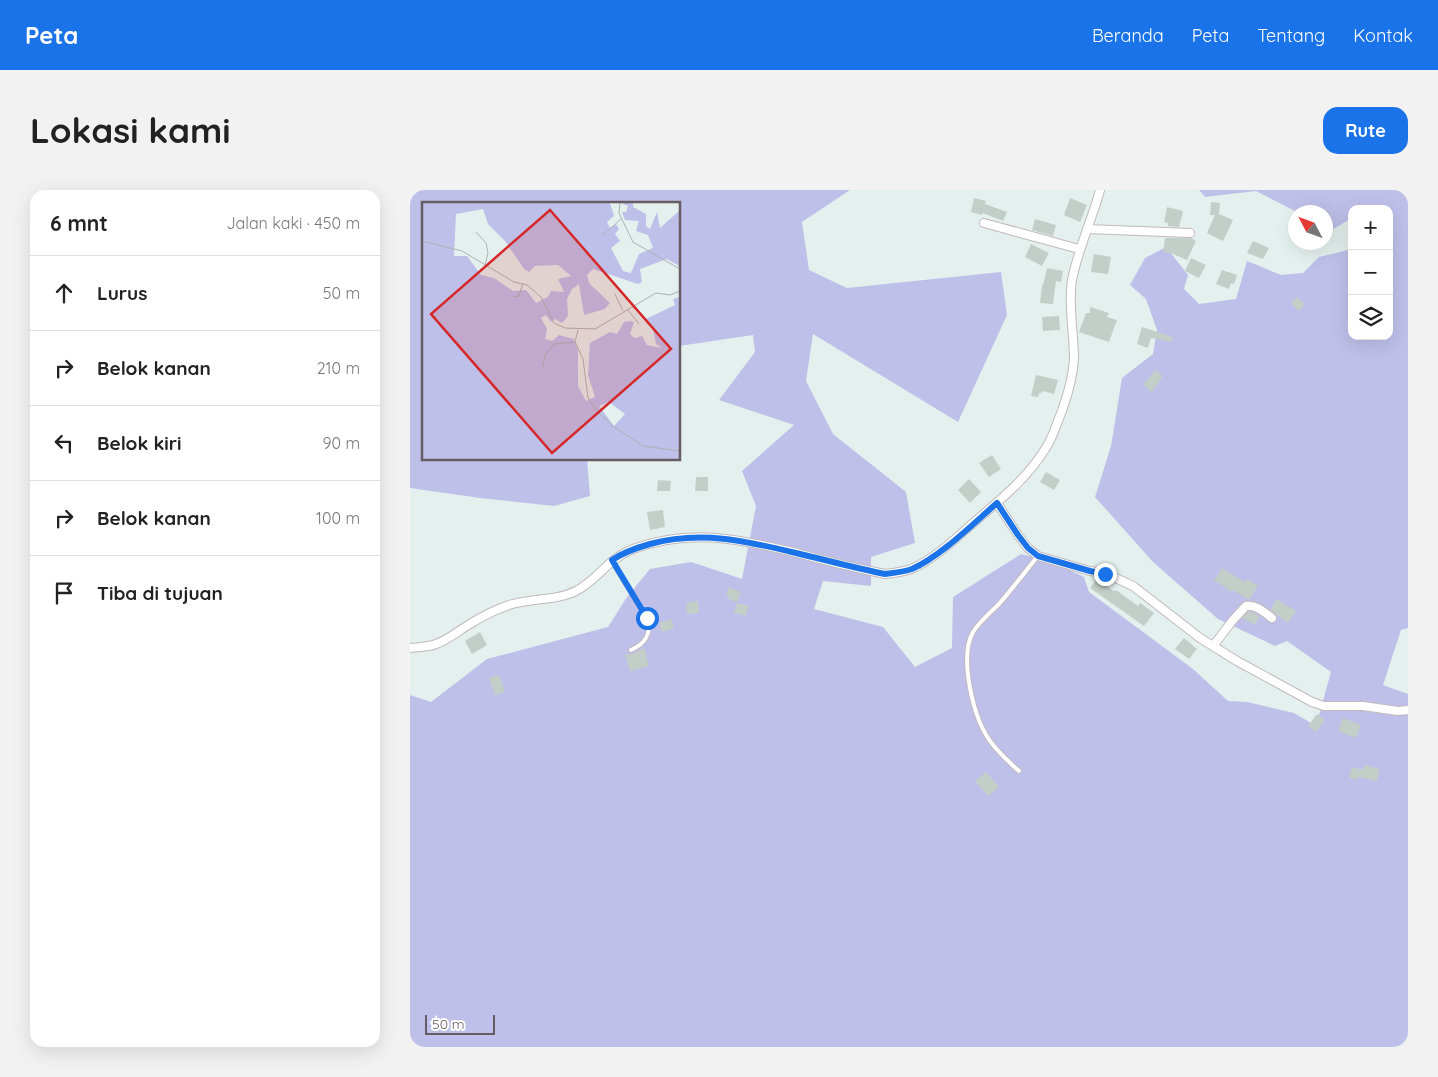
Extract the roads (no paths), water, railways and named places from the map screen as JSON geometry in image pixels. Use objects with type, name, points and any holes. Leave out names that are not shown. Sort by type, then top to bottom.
[{"type":"street","points":[[410,648],[442,642],[491,612],[511,604],[574,592],[589,582],[621,554],[659,542],[710,537],[758,544],[885,574],[911,569],[923,563],[997,503],[1025,476],[1048,445],[1071,380],[1074,362],[1072,282],[1079,249],[1100,190]]},
{"type":"street","points":[[984,223],[1079,249]]},
{"type":"street","points":[[1087,229],[1190,233]]},
{"type":"street","points":[[997,503],[1028,548],[1038,556],[1105,574],[1133,586],[1193,633],[1213,646],[1312,702],[1324,706],[1363,706],[1398,711],[1408,710]]},
{"type":"street","points":[[1213,646],[1246,606],[1251,606],[1272,618]]},
{"type":"lane","points":[[1019,771],[1002,756],[988,739],[981,726],[968,674],[968,649],[973,632],[1038,556]]},
{"type":"lane","points":[[612,560],[647,618],[649,625],[649,630],[644,640],[639,646],[631,650]]}]
